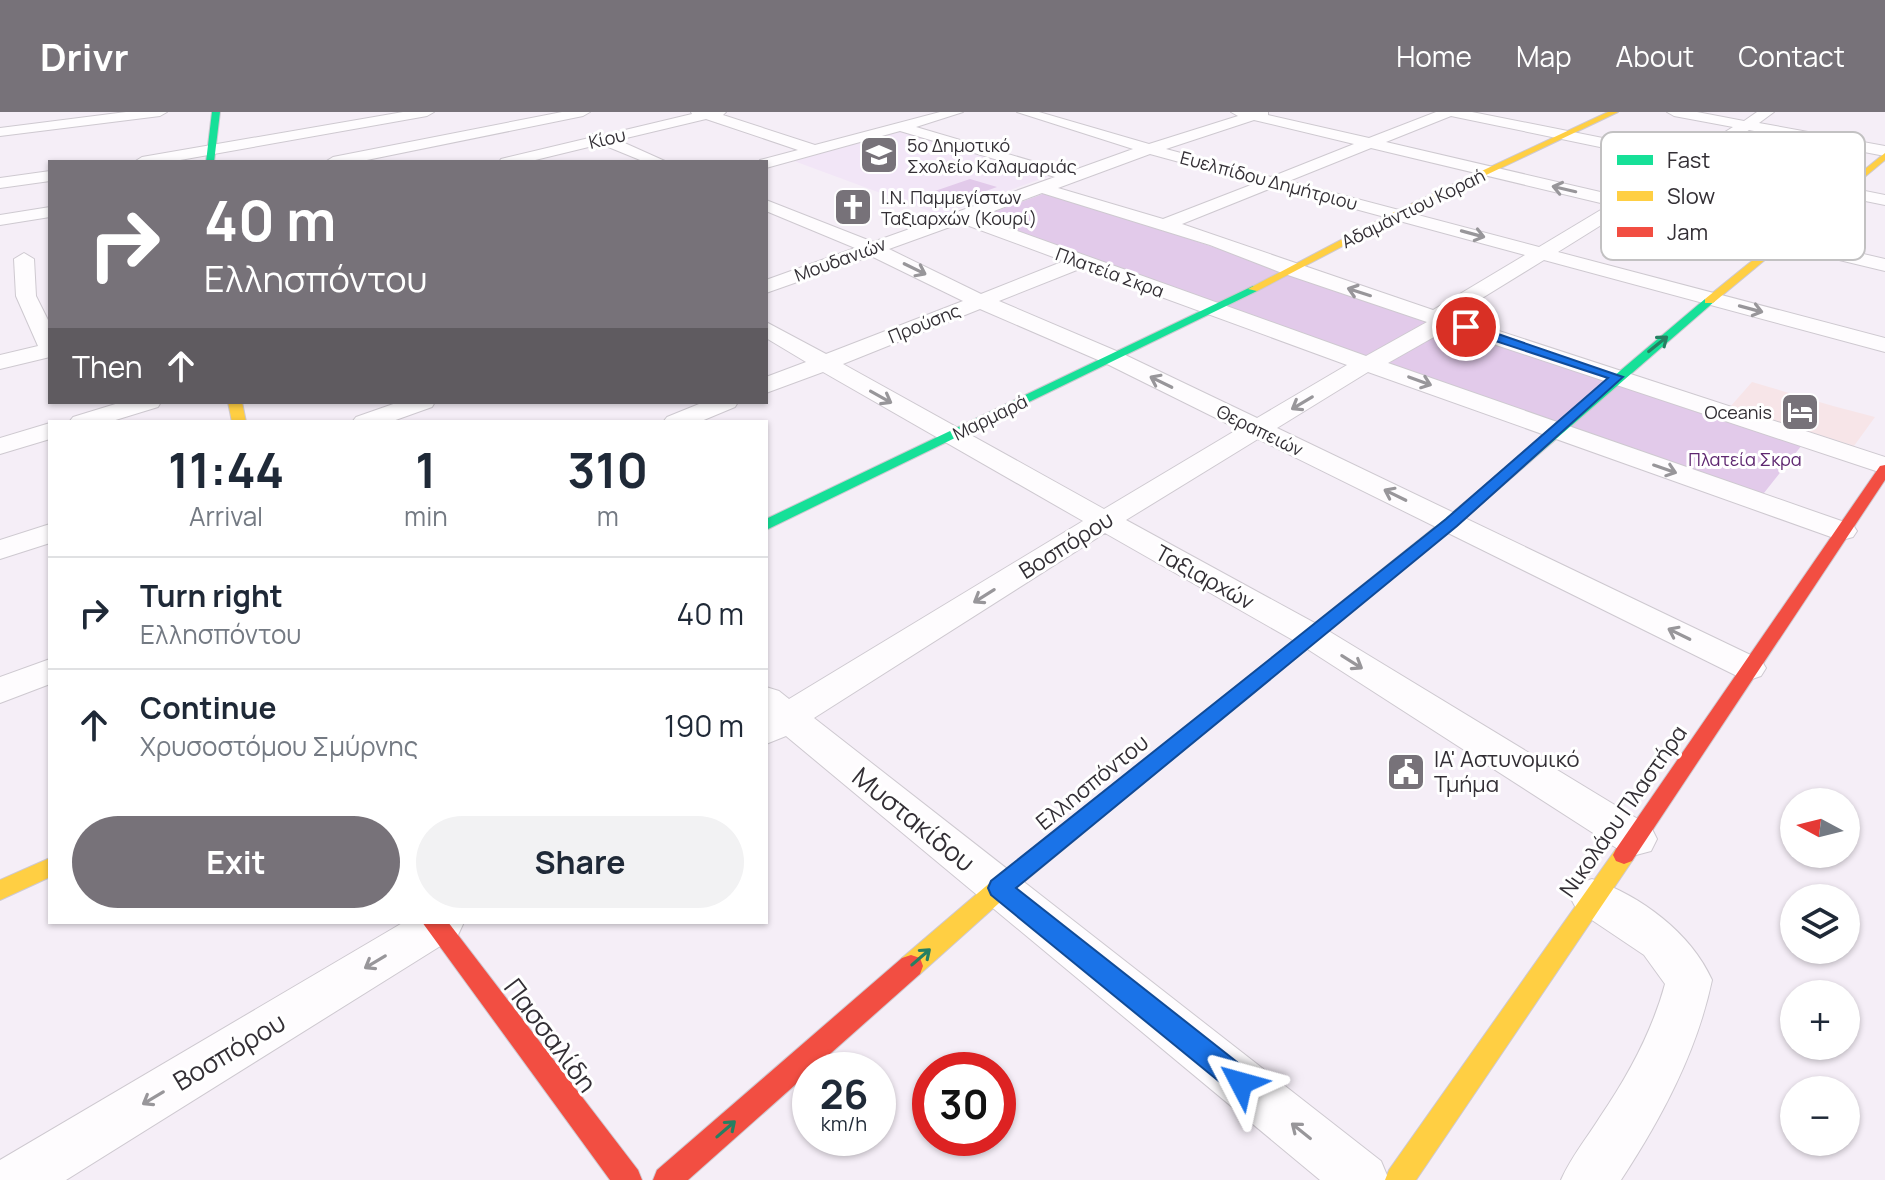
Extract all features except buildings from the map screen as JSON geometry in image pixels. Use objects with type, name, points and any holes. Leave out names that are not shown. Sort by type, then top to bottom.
[{"type":"main road","points":[[211,157],[216,112]]},
{"type":"main road","name":"Αδαμάντιου Κοραή","points":[[1214,310],[1397,214],[1614,112]]},
{"type":"main road","name":"Ελλησπόντου","points":[[1865,172],[1885,154]]},
{"type":"main road","name":"Ελλησπόντου","points":[[667,1180],[1000,888],[1451,522],[1617,377],[1760,260]]},
{"type":"main road","name":"Μαρμαρά","points":[[768,524],[1214,310]]},
{"type":"main road","name":"Νικολάου Πλαστήρα","points":[[1399,1180],[1592,897],[1636,839],[1885,467]]},
{"type":"main road","points":[[0,891],[48,868]]},
{"type":"main road","name":"Πασσαλίδη","points":[[438,924],[628,1180]]},
{"type":"street","points":[[0,132],[68,118],[160,112]]},
{"type":"street","points":[[170,160],[211,157],[386,116],[427,112]]},
{"type":"street","points":[[537,112],[654,160]]},
{"type":"street","points":[[344,160],[583,112]]},
{"type":"street","points":[[735,112],[839,144]]},
{"type":"street","points":[[768,162],[956,112]]},
{"type":"street","name":"Ευελπίδου Δημήτριου","points":[[1024,112],[1149,149],[1885,345]]},
{"type":"street","points":[[1164,225],[1450,112],[1601,143]]},
{"type":"street","points":[[1674,112],[1780,132]]},
{"type":"street","name":"Βοσπόρου","points":[[1735,132],[1767,112]]},
{"type":"street","points":[[708,113],[814,150]]},
{"type":"street","name":"Κίου","points":[[515,160],[708,113]]},
{"type":"street","points":[[1253,113],[1601,197]]},
{"type":"street","name":"Μουδανιών","points":[[768,286],[1253,113]]},
{"type":"street","points":[[386,116],[458,156]]},
{"type":"street","points":[[1043,134],[1103,116]]},
{"type":"street","points":[[906,129],[1062,174]]},
{"type":"street","points":[[984,151],[1013,142]]},
{"type":"street","points":[[1865,150],[1885,154]]},
{"type":"street","points":[[0,183],[48,176]]},
{"type":"street","points":[[1048,190],[1164,225],[1438,321],[1885,467]]},
{"type":"street","points":[[1865,196],[1885,200]]},
{"type":"street","points":[[0,220],[48,212]]},
{"type":"street","name":"Θεραπειών","points":[[776,216],[871,248],[980,301],[1113,358],[1749,668]]},
{"type":"street","name":"Βοσπόρου","points":[[773,716],[1372,361],[1601,217]]},
{"type":"street","name":"Πλατεία Σκρα","points":[[964,218],[1214,310],[1372,361],[1556,431],[1842,531]]},
{"type":"street","points":[[0,263],[48,254]]},
{"type":"street","points":[[24,259],[26,296],[48,344]]},
{"type":"street","points":[[1864,260],[1885,265]]},
{"type":"street","name":"Προύσης","points":[[768,385],[1083,261]]},
{"type":"street","points":[[0,302],[26,296]]},
{"type":"street","name":"Ταξιαρχών","points":[[768,330],[822,364],[1310,635],[1636,839]]},
{"type":"street","points":[[0,362],[48,349]]},
{"type":"street","points":[[94,416],[141,404]]},
{"type":"street","points":[[681,420],[721,404]]},
{"type":"street","points":[[373,420],[420,408]]},
{"type":"street","points":[[0,446],[48,432]]},
{"type":"street","points":[[0,550],[48,534]]},
{"type":"street","points":[[0,691],[48,672]]},
{"type":"street","name":"Μυστακίδου","points":[[773,716],[1000,888],[1362,1180]]},
{"type":"street","points":[[1588,1180],[1621,1137],[1684,1007],[1689,980],[1660,941],[1592,897]]},
{"type":"street","name":"Βοσπόρου","points":[[17,1180],[435,924]]},
{"type":"shaded area","points":[[902,131],[1052,175],[940,215],[794,161]]},
{"type":"shaded area","name":"Oceanis","points":[[1752,382],[1875,417],[1854,446],[1730,407]]},
{"type":"green space","points":[[970,179],[997,187],[958,201],[932,192]]},
{"type":"green space","name":"Πλατεία Σκρα","points":[[1048,192],[1802,445],[1760,498],[975,219]]},
{"type":"traffic: fast","points":[[210,160],[216,112]]},
{"type":"traffic: fast","points":[[768,524],[1253,289]]},
{"type":"traffic: fast","points":[[1185,738],[1451,522],[1709,301]]},
{"type":"traffic: slow","points":[[1253,289],[1397,214],[1614,112]]},
{"type":"traffic: slow","points":[[1865,172],[1885,156]]},
{"type":"traffic: slow","points":[[1709,301],[1759,260]]},
{"type":"traffic: slow","points":[[235,404],[239,420]]},
{"type":"traffic: slow","points":[[911,966],[1000,888],[1185,738]]},
{"type":"traffic: slow","points":[[1399,1180],[1624,855]]},
{"type":"traffic: slow","points":[[0,891],[48,868]]},
{"type":"traffic: jam","points":[[1624,855],[1885,469]]},
{"type":"traffic: jam","points":[[436,924],[628,1180]]},
{"type":"traffic: jam","points":[[667,1180],[911,966]]},
{"type":"place","name":"5ο Δημοτικό Σχολείο Καλαμαριάς","points":[[879,155]]},
{"type":"place","name":"Ι.Ν. Παμμεγίστων Ταξιαρχών (Κουρί)","points":[[853,207]]},
{"type":"place","name":"Oceanis","points":[[1800,412]]},
{"type":"place","name":"ΙΑ' Αστυνομικό Τμήμα","points":[[1406,772]]},
{"type":"route","points":[[1241,1083],[1000,888],[1451,522],[1617,377],[1466,327]]}]
